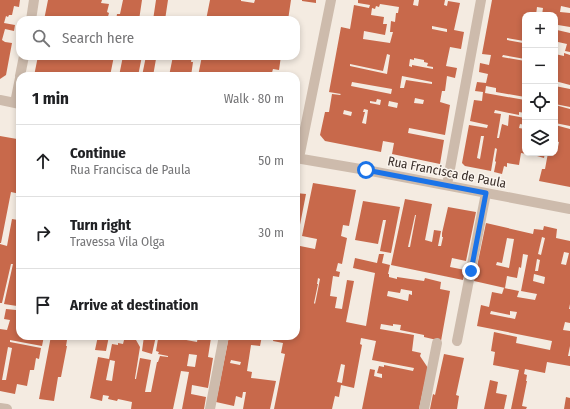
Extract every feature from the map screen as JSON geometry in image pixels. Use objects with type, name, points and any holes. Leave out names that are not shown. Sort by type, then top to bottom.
[{"type":"street","points":[[32,16],[34,0]]},
{"type":"street","points":[[300,148],[331,0]]},
{"type":"street","points":[[447,185],[481,0]]},
{"type":"street","points":[[21,72],[23,60]]},
{"type":"street","points":[[0,100],[16,104]]},
{"type":"street","name":"Rua Francisca de Paula","points":[[300,158],[570,209]]},
{"type":"street","points":[[457,340],[486,193]]},
{"type":"street","points":[[210,409],[223,340]]},
{"type":"street","points":[[424,409],[437,344]]},
{"type":"street","points":[[0,408],[8,409]]},
{"type":"building","points":[[0,0],[20,0],[19,7],[14,6],[12,15],[9,15],[8,17],[6,16],[4,23],[15,25],[14,31],[5,29],[2,40],[12,43],[6,75],[0,79]]},
{"type":"building","points":[[48,0],[102,0],[101,3],[109,4],[107,12],[109,13],[108,16],[45,16]]},
{"type":"building","points":[[123,0],[142,0],[140,16],[117,16],[117,14],[120,14]]},
{"type":"building","points":[[156,0],[168,0],[166,16],[154,16]]},
{"type":"building","points":[[210,0],[241,0],[254,3],[255,0],[291,0],[289,16],[207,16]]},
{"type":"building","points":[[316,0],[316,3],[302,1]]},
{"type":"building","points":[[358,0],[414,0],[413,5],[418,6],[419,0],[445,0],[444,5],[447,6],[448,1],[460,3],[454,30],[464,32],[461,49],[450,47],[446,66],[457,68],[455,78],[447,76],[445,91],[442,91],[440,102],[450,105],[445,135],[409,128],[408,133],[444,140],[440,164],[392,154],[394,143],[383,141],[381,152],[325,141],[320,135],[325,112],[329,112],[332,94],[341,94],[329,92],[341,27],[350,29],[354,5],[369,8],[370,5],[358,3]],"holes":[[[380,4],[399,7],[398,13],[396,13],[395,22],[391,21],[390,32],[393,32],[390,43],[363,39],[364,31],[385,35],[387,24],[383,24],[384,17],[371,15],[372,8],[375,9],[376,6],[379,7]],[[432,26],[447,29],[447,32],[432,29]],[[387,54],[390,55],[387,74],[350,66],[350,64],[383,71]],[[414,58],[424,60],[424,62],[428,63],[427,66],[433,67],[433,69],[412,65],[412,67],[409,66],[410,59],[414,60]],[[402,76],[432,82],[432,84],[406,80],[404,88],[400,88]],[[352,82],[392,89],[391,94],[351,86]],[[415,98],[424,100],[423,104],[414,103]],[[377,99],[381,100],[380,105],[370,103],[370,101],[376,102]],[[389,101],[398,103],[397,108],[388,106]],[[364,109],[368,110],[366,124],[362,123],[365,112],[363,112]],[[344,110],[352,112],[351,116],[343,114]]]},
{"type":"building","points":[[492,0],[570,0],[570,8],[561,6],[560,12],[570,13],[570,27],[558,25],[558,12],[542,12],[543,8],[537,7],[536,12],[522,12],[522,41],[507,38],[507,40],[522,43],[522,58],[503,55],[502,57],[522,60],[522,96],[496,92],[496,88],[486,86],[485,93],[522,99],[522,112],[519,112],[519,115],[495,110],[494,113],[501,114],[497,138],[499,138],[502,124],[508,126],[509,115],[522,117],[522,124],[520,124],[519,128],[522,128],[522,153],[519,165],[507,163],[507,167],[504,166],[502,174],[494,172],[497,149],[495,148],[491,171],[465,166],[462,163],[469,125],[487,128],[488,125],[470,121],[474,100],[482,101],[483,92],[475,91],[477,82],[486,83],[488,74],[479,72],[480,63],[489,65],[491,55],[482,54]],"holes":[[[481,136],[484,136],[480,159],[477,158]]]},
{"type":"building","points":[[558,30],[570,33],[570,52],[565,51],[567,44],[558,42]]},
{"type":"building","points":[[564,53],[570,55],[570,85],[558,82],[558,55],[564,56]]},
{"type":"building","points":[[37,60],[113,60],[111,72],[35,72]]},
{"type":"building","points":[[122,60],[141,60],[139,72],[120,72]]},
{"type":"building","points":[[145,60],[156,60],[154,72],[143,72]]},
{"type":"building","points":[[172,60],[191,60],[191,62],[193,62],[192,72],[170,72]]},
{"type":"building","points":[[201,60],[280,60],[279,70],[273,69],[272,72],[199,72]]},
{"type":"building","points":[[558,87],[570,89],[570,107],[558,105]]},
{"type":"building","points":[[558,106],[570,109],[570,126],[558,124]]},
{"type":"building","points":[[558,126],[570,129],[570,187],[539,181],[542,169],[545,169],[547,156],[558,156]]},
{"type":"building","points":[[0,136],[16,139],[16,193],[11,192],[0,243]]},
{"type":"building","points":[[313,183],[356,190],[349,226],[343,225],[341,236],[347,238],[342,264],[338,263],[336,271],[340,272],[339,277],[333,276],[330,296],[337,297],[335,308],[342,309],[347,280],[354,281],[346,322],[366,326],[375,273],[353,268],[355,258],[377,263],[379,254],[384,254],[382,263],[390,265],[388,274],[389,277],[424,281],[425,278],[441,282],[440,289],[450,291],[441,341],[424,337],[424,335],[400,330],[401,325],[393,324],[393,326],[381,324],[380,329],[414,335],[412,351],[421,353],[420,356],[428,368],[419,409],[362,409],[370,369],[375,370],[374,376],[382,378],[382,374],[377,373],[379,366],[384,367],[384,365],[413,371],[414,368],[372,360],[376,341],[361,338],[360,344],[362,345],[354,388],[341,385],[339,397],[335,396],[332,409],[274,409],[285,354],[281,353],[283,343],[273,340],[300,340],[300,246],[315,249],[317,239],[302,236]],"holes":[[[318,278],[320,279],[315,304]],[[401,289],[412,291],[412,295],[409,294],[408,301],[387,296],[388,291],[400,293]],[[341,364],[345,365],[342,383],[337,382]]]},
{"type":"building","points":[[300,193],[306,194],[300,225]]},
{"type":"building","points":[[405,199],[432,204],[425,240],[432,242],[434,230],[441,231],[438,246],[441,246],[443,237],[442,233],[448,207],[476,212],[466,261],[452,258],[450,267],[465,270],[463,280],[391,265]],"holes":[[[415,215],[410,247],[408,247]]]},
{"type":"building","points":[[363,201],[400,207],[391,253],[380,251],[386,220],[383,220],[378,244],[355,240]]},
{"type":"building","points":[[12,219],[16,220],[16,306],[4,304],[13,264],[11,264],[2,303],[0,303],[0,244],[7,246]]},
{"type":"building","points":[[486,223],[533,234],[534,229],[543,230],[544,226],[557,229],[556,238],[570,241],[570,323],[565,322],[563,330],[570,331],[568,356],[570,356],[570,366],[547,362],[545,373],[525,369],[524,374],[527,375],[527,381],[522,406],[527,407],[526,409],[511,409],[519,370],[493,365],[495,352],[491,351],[494,332],[517,337],[516,343],[550,350],[552,341],[477,326],[481,305],[489,307],[492,292],[502,294],[504,288],[519,291],[517,297],[535,300],[537,294],[521,291],[528,255],[523,254],[521,268],[519,267],[517,278],[507,276],[505,288],[474,281]],"holes":[[[542,237],[545,238],[541,255],[538,254]],[[507,238],[514,239],[509,268],[496,265],[497,262],[502,263]],[[564,252],[569,253],[566,265],[561,264]],[[537,259],[540,260],[538,271],[535,271]],[[534,274],[545,277],[544,284],[533,281]],[[491,311],[510,315],[510,311],[517,312],[515,319],[490,314]]]},
{"type":"building","points":[[6,309],[16,310],[16,340],[43,340],[42,346],[10,340],[10,342],[41,348],[39,359],[36,358],[34,370],[30,370],[27,386],[17,384],[15,394],[0,391],[0,329],[7,330],[10,320],[4,319]],"holes":[[[8,347],[12,348],[6,380],[2,380]]]},
{"type":"building","points":[[50,340],[67,340],[61,377],[58,377],[54,401],[39,399]]},
{"type":"building","points":[[97,340],[108,340],[106,351],[95,350]]},
{"type":"building","points":[[124,340],[136,340],[140,347],[135,379],[140,358],[151,360],[145,392],[151,392],[157,362],[160,356],[168,357],[158,354],[159,352],[156,351],[158,340],[186,340],[197,342],[197,340],[211,340],[208,357],[213,358],[208,388],[192,385],[191,394],[206,397],[204,409],[182,409],[189,372],[181,371],[173,409],[131,409],[132,402],[118,399],[117,401],[108,399],[109,396],[103,395],[102,401],[90,398],[98,357],[109,359],[112,344],[118,345],[118,343],[123,344]],"holes":[[[189,354],[197,355],[195,367],[187,366]],[[110,360],[115,361],[112,381],[106,380]]]},
{"type":"building","points":[[143,340],[155,340],[152,354],[142,351]]},
{"type":"building","points":[[228,340],[261,340],[260,346],[251,345],[247,371],[252,372],[251,378],[276,381],[270,409],[243,409],[246,392],[243,392],[242,398],[236,396],[234,406],[216,402]],"holes":[[[231,360],[241,362],[240,365],[230,363]]]},
{"type":"building","points":[[444,354],[464,358],[456,395],[459,396],[457,409],[430,409],[433,394],[435,395]]},
{"type":"building","points":[[490,380],[498,382],[496,393],[507,395],[504,409],[484,409]]},
{"type":"building","points":[[566,397],[570,398],[570,409],[564,409]]},
{"type":"route","points":[[366,170],[486,193],[471,271]]}]
